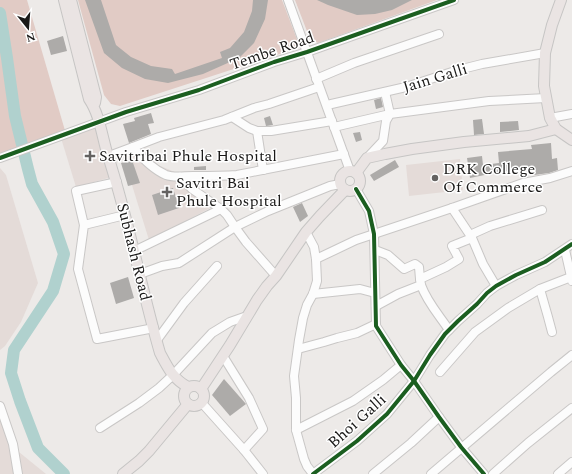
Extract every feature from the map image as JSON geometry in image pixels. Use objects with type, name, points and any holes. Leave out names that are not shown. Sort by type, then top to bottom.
[{"type":"main road","name":"Subhash Road","points":[[64,0],[89,98],[95,107],[117,182],[160,353],[173,375],[188,388]]},
{"type":"main road","name":"Subhash Road","points":[[71,0],[96,97],[95,107]]},
{"type":"main road","points":[[561,0],[552,25],[545,53],[544,73],[546,98],[550,118],[556,129],[572,140]]},
{"type":"main road","points":[[353,172],[359,175],[360,181],[356,190],[351,192],[342,187],[340,178],[343,174],[353,172],[367,158],[412,149],[464,142],[529,136],[556,129]]},
{"type":"main road","points":[[201,389],[257,300],[276,276],[306,232],[342,187]]},
{"type":"main road","points":[[195,386],[201,389],[204,394],[201,402],[195,405],[188,404],[184,399],[188,388],[195,386]]},
{"type":"main road","points":[[123,474],[149,451],[188,404]]},
{"type":"street","points":[[288,0],[344,154],[353,172]]},
{"type":"street","name":"Tembe Road","points":[[0,158],[77,129],[126,112],[199,90],[274,62],[307,52],[454,0]]},
{"type":"street","points":[[316,79],[354,63],[439,34]]},
{"type":"street","name":"Jain Galli","points":[[326,105],[406,87],[458,70],[482,64],[545,53]]},
{"type":"street","points":[[109,156],[159,137],[224,120],[254,108],[319,87]]},
{"type":"street","points":[[367,158],[383,141],[386,121],[390,114],[385,92]]},
{"type":"street","points":[[232,117],[249,128],[257,131],[271,131],[333,124],[390,114],[489,101],[546,98]]},
{"type":"street","points":[[550,118],[572,114]]},
{"type":"street","points":[[257,131],[263,170]]},
{"type":"street","points":[[133,147],[152,167],[158,171],[167,176],[180,177],[237,175],[344,154]]},
{"type":"street","points":[[316,259],[356,240],[524,183],[550,178],[572,171]]},
{"type":"street","points":[[180,177],[192,189],[221,209],[227,215],[250,247],[276,276]]},
{"type":"street","points":[[117,182],[76,191],[84,225],[78,269],[97,339],[154,328]]},
{"type":"street","points":[[140,274],[162,266],[179,263],[235,227],[275,208],[330,186],[342,187]]},
{"type":"street","points":[[356,190],[369,211],[374,234],[376,326],[401,365],[461,447],[484,474]]},
{"type":"street","points":[[452,208],[471,237],[483,264],[496,286]]},
{"type":"street","points":[[134,251],[221,209]]},
{"type":"street","points":[[376,306],[459,259],[452,246],[490,226],[542,210]]},
{"type":"street","points":[[84,225],[125,215]]},
{"type":"street","points":[[306,232],[314,247],[317,282],[313,294],[307,304],[303,318],[294,376],[296,430],[304,459],[313,474]]},
{"type":"street","name":"Bhoi Galli","points":[[313,474],[357,441],[387,414],[414,381],[430,355],[449,330],[487,293],[496,286],[516,275],[545,262],[572,244]]},
{"type":"street","points":[[375,250],[388,255],[404,269],[416,264],[419,267],[420,282],[429,301],[449,330]]},
{"type":"street","points":[[440,372],[475,332],[508,308],[540,289],[572,279],[565,250]]},
{"type":"street","points":[[157,340],[184,303],[217,266]]},
{"type":"street","points":[[313,294],[360,289],[375,293]]},
{"type":"street","points":[[540,289],[552,332]]},
{"type":"street","points":[[100,428],[159,388],[212,333],[230,322],[247,316]]},
{"type":"street","points":[[298,349],[357,333],[376,324]]},
{"type":"street","points":[[431,474],[461,447],[572,355]]},
{"type":"street","points":[[223,356],[248,398],[263,429],[244,450]]},
{"type":"street","points":[[296,430],[353,401],[401,365]]},
{"type":"street","points":[[201,402],[244,450],[263,474]]},
{"type":"street","points":[[0,406],[13,444],[18,474]]},
{"type":"street","points":[[493,474],[528,442],[572,408]]},
{"type":"street","points":[[373,474],[411,443],[439,417]]},
{"type":"street","points":[[558,474],[572,462]]},
{"type":"shaded area","points":[[0,0],[27,0],[66,134],[0,158]]},
{"type":"shaded area","points":[[78,0],[282,0],[298,42],[295,49],[120,106],[111,104],[104,95]]},
{"type":"shaded area","points":[[295,0],[437,0],[318,43],[310,39]]},
{"type":"shaded area","name":"Savitribai Phule Hospital","points":[[104,125],[119,175],[76,187],[61,138]]},
{"type":"shaded area","name":"Savitri Bai Phule Hospital","points":[[141,148],[147,152],[158,165],[177,173],[193,185],[212,207],[149,240],[123,156],[127,152]]},
{"type":"shaded area","name":"DRK College Of Commerce","points":[[460,159],[463,190],[409,196],[406,165]]},
{"type":"shaded area","points":[[0,168],[6,175],[38,283],[21,322],[5,346],[0,350]]},
{"type":"shaded area","points":[[0,408],[14,448],[46,474],[0,474]]},
{"type":"building","points":[[85,0],[101,0],[116,45],[131,57],[151,66],[172,69],[175,74],[222,58],[220,52],[230,48],[244,32],[252,11],[253,0],[268,0],[265,19],[254,43],[239,58],[203,74],[168,83],[145,79],[122,68],[104,53]]},
{"type":"building","points":[[317,0],[412,0],[392,10],[375,14],[357,15]]},
{"type":"building","points":[[63,36],[67,51],[51,55],[47,41]]},
{"type":"building","points":[[381,98],[383,107],[376,109],[374,100]]},
{"type":"building","points":[[151,113],[154,123],[148,124],[151,134],[129,143],[123,124],[135,121],[134,118]]},
{"type":"building","points":[[270,116],[273,125],[266,126],[264,118]]},
{"type":"building","points":[[482,119],[484,134],[474,135],[473,120]]},
{"type":"building","points":[[518,121],[519,130],[500,132],[500,122]]},
{"type":"building","points":[[360,132],[362,140],[356,142],[353,133]]},
{"type":"building","points":[[551,143],[552,159],[557,158],[558,170],[534,175],[533,168],[499,172],[470,178],[467,158],[482,156],[483,165],[499,163],[498,152],[532,149],[531,145]]},
{"type":"building","points":[[132,160],[140,183],[128,186],[121,163]]},
{"type":"building","points":[[395,160],[399,167],[374,181],[370,175]]},
{"type":"building","points":[[206,166],[206,170],[194,170],[194,167]]},
{"type":"building","points":[[173,188],[179,208],[158,215],[152,195]]},
{"type":"building","points":[[302,203],[308,216],[300,222],[293,207]]},
{"type":"building","points":[[128,277],[134,298],[116,304],[110,283]]},
{"type":"building","points":[[224,379],[246,404],[230,416],[212,395]]},
{"type":"waterway","points":[[0,13],[15,116],[28,169],[32,184],[53,222],[64,254],[53,291],[14,350],[11,373],[38,448],[64,474]]},
{"type":"cycle path","points":[[0,158],[126,112],[199,90],[274,62],[307,52],[454,0]]},
{"type":"cycle path","points":[[356,189],[369,211],[374,234],[376,326],[401,365],[461,447],[484,474]]},
{"type":"cycle path","points":[[313,474],[357,441],[387,414],[414,381],[445,334],[487,293],[496,286],[516,275],[545,262],[572,244]]},
{"type":"place","name":"Savitribai Phule Hospital","points":[[90,156]]},
{"type":"place","name":"DRK College Of Commerce","points":[[435,178]]},
{"type":"place","name":"Savitri Bai Phule Hospital","points":[[167,192]]}]
